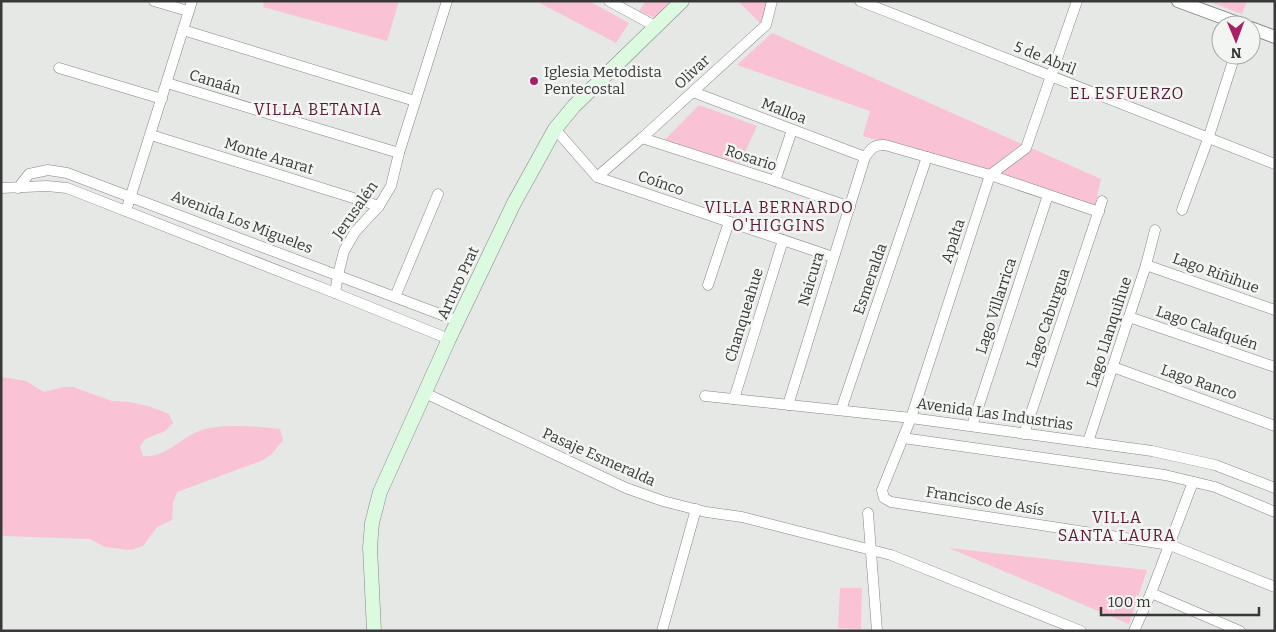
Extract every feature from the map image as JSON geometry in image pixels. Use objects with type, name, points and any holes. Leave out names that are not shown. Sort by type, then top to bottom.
[{"type":"main road","name":"Arturo Prat","points":[[374,631],[370,547],[372,523],[380,492],[449,339],[514,203],[555,130],[574,106],[682,1]]},
{"type":"street","points":[[126,211],[190,6],[154,1]]},
{"type":"street","name":"Jerusalén","points":[[335,293],[344,251],[354,232],[379,206],[391,186],[399,153],[446,1]]},
{"type":"street","points":[[609,1],[655,26]]},
{"type":"street","name":"Olivar","points":[[597,177],[766,24],[772,1]]},
{"type":"street","name":"5 de Abril","points":[[860,1],[1275,164]]},
{"type":"street","points":[[865,158],[872,147],[878,144],[990,175],[1026,148],[1077,1]]},
{"type":"street","points":[[1178,1],[1216,15]]},
{"type":"street","points":[[183,30],[415,101]]},
{"type":"street","points":[[1261,32],[1275,37]]},
{"type":"street","points":[[1182,210],[1208,139],[1232,65]]},
{"type":"street","points":[[59,68],[162,99]]},
{"type":"street","name":"Canaán","points":[[167,83],[399,153]]},
{"type":"street","name":"Malloa","points":[[693,92],[865,158]]},
{"type":"street","name":"Coínco","points":[[555,130],[597,177],[833,257]]},
{"type":"street","points":[[775,181],[792,130]]},
{"type":"street","name":"Monte Ararat","points":[[151,135],[379,206]]},
{"type":"street","name":"Rosario","points":[[642,138],[850,207]]},
{"type":"street","name":"Esmeralda","points":[[841,410],[927,157]]},
{"type":"street","name":"Naicura","points":[[788,405],[865,158]]},
{"type":"street","name":"Avenida Los Migueles","points":[[18,188],[30,174],[48,170],[58,171],[131,196],[458,321]]},
{"type":"street","name":"Lago Caburgua","points":[[990,175],[1048,195],[1101,207],[1024,434]]},
{"type":"street","name":"Apalta","points":[[891,502],[884,498],[882,490],[910,418],[990,175]]},
{"type":"street","points":[[1,188],[59,186],[449,339]]},
{"type":"street","points":[[395,297],[438,194]]},
{"type":"street","name":"Lago Villarrica","points":[[972,426],[1048,195]]},
{"type":"street","points":[[708,285],[728,222]]},
{"type":"street","name":"Lago Llanquihue","points":[[1088,442],[1146,265],[1155,230]]},
{"type":"street","name":"Chanqueahue","points":[[734,399],[784,240]]},
{"type":"street","name":"Lago Riñihue","points":[[1146,265],[1275,310]]},
{"type":"street","name":"Lago Calafquén","points":[[1129,317],[1275,367]]},
{"type":"street","name":"Lago Ranco","points":[[1113,367],[1275,426]]},
{"type":"street","name":"Pasaje Esmeralda","points":[[425,394],[626,488],[663,501],[742,517],[891,555],[1070,629],[1081,631]]},
{"type":"street","name":"Avenida Las Industrias","points":[[705,396],[910,418],[1152,451],[1206,462],[1275,488]]},
{"type":"street","points":[[903,438],[1165,475],[1215,487],[1275,512]]},
{"type":"street","points":[[1134,631],[1151,593],[1193,482]]},
{"type":"street","name":"Francisco de Asís","points":[[891,502],[1170,545],[1275,587]]},
{"type":"street","points":[[662,631],[696,509]]},
{"type":"street","points":[[868,513],[878,631]]},
{"type":"street","points":[[1151,593],[1240,631]]},
{"type":"shaded area","points":[[264,1],[399,1],[387,41],[263,7]]},
{"type":"shaded area","points":[[536,1],[589,1],[629,23],[616,43]]},
{"type":"shaded area","points":[[646,1],[684,1],[662,21],[639,11]]},
{"type":"shaded area","points":[[738,1],[777,1],[772,19],[763,26]]},
{"type":"shaded area","points":[[1208,1],[1247,1],[1242,14]]},
{"type":"shaded area","points":[[772,33],[1101,179],[1095,205],[863,136],[870,111],[737,65]]},
{"type":"shaded area","points":[[699,105],[757,126],[740,163],[662,143]]},
{"type":"shaded area","points":[[1,377],[26,381],[44,392],[64,387],[73,387],[112,401],[148,406],[169,414],[173,423],[165,431],[145,439],[140,447],[143,456],[159,454],[194,433],[217,427],[246,426],[280,429],[283,440],[271,455],[261,461],[177,492],[173,503],[172,520],[157,527],[143,546],[131,550],[105,547],[90,539],[5,536],[1,535]]},
{"type":"shaded area","points":[[949,548],[1147,570],[1129,624]]},
{"type":"shaded area","points":[[840,588],[862,588],[861,629],[838,628]]},
{"type":"place","name":"Iglesia Metodista Pentecostal","points":[[534,81]]},
{"type":"district","name":"EL ESFUERZO","points":[[1127,93]]},
{"type":"district","name":"VILLA BETANIA","points":[[318,109]]},
{"type":"district","name":"VILLA BERNARDO O'HIGGINS","points":[[779,216]]},
{"type":"district","name":"VILLA SANTA LAURA","points":[[1117,526]]}]
